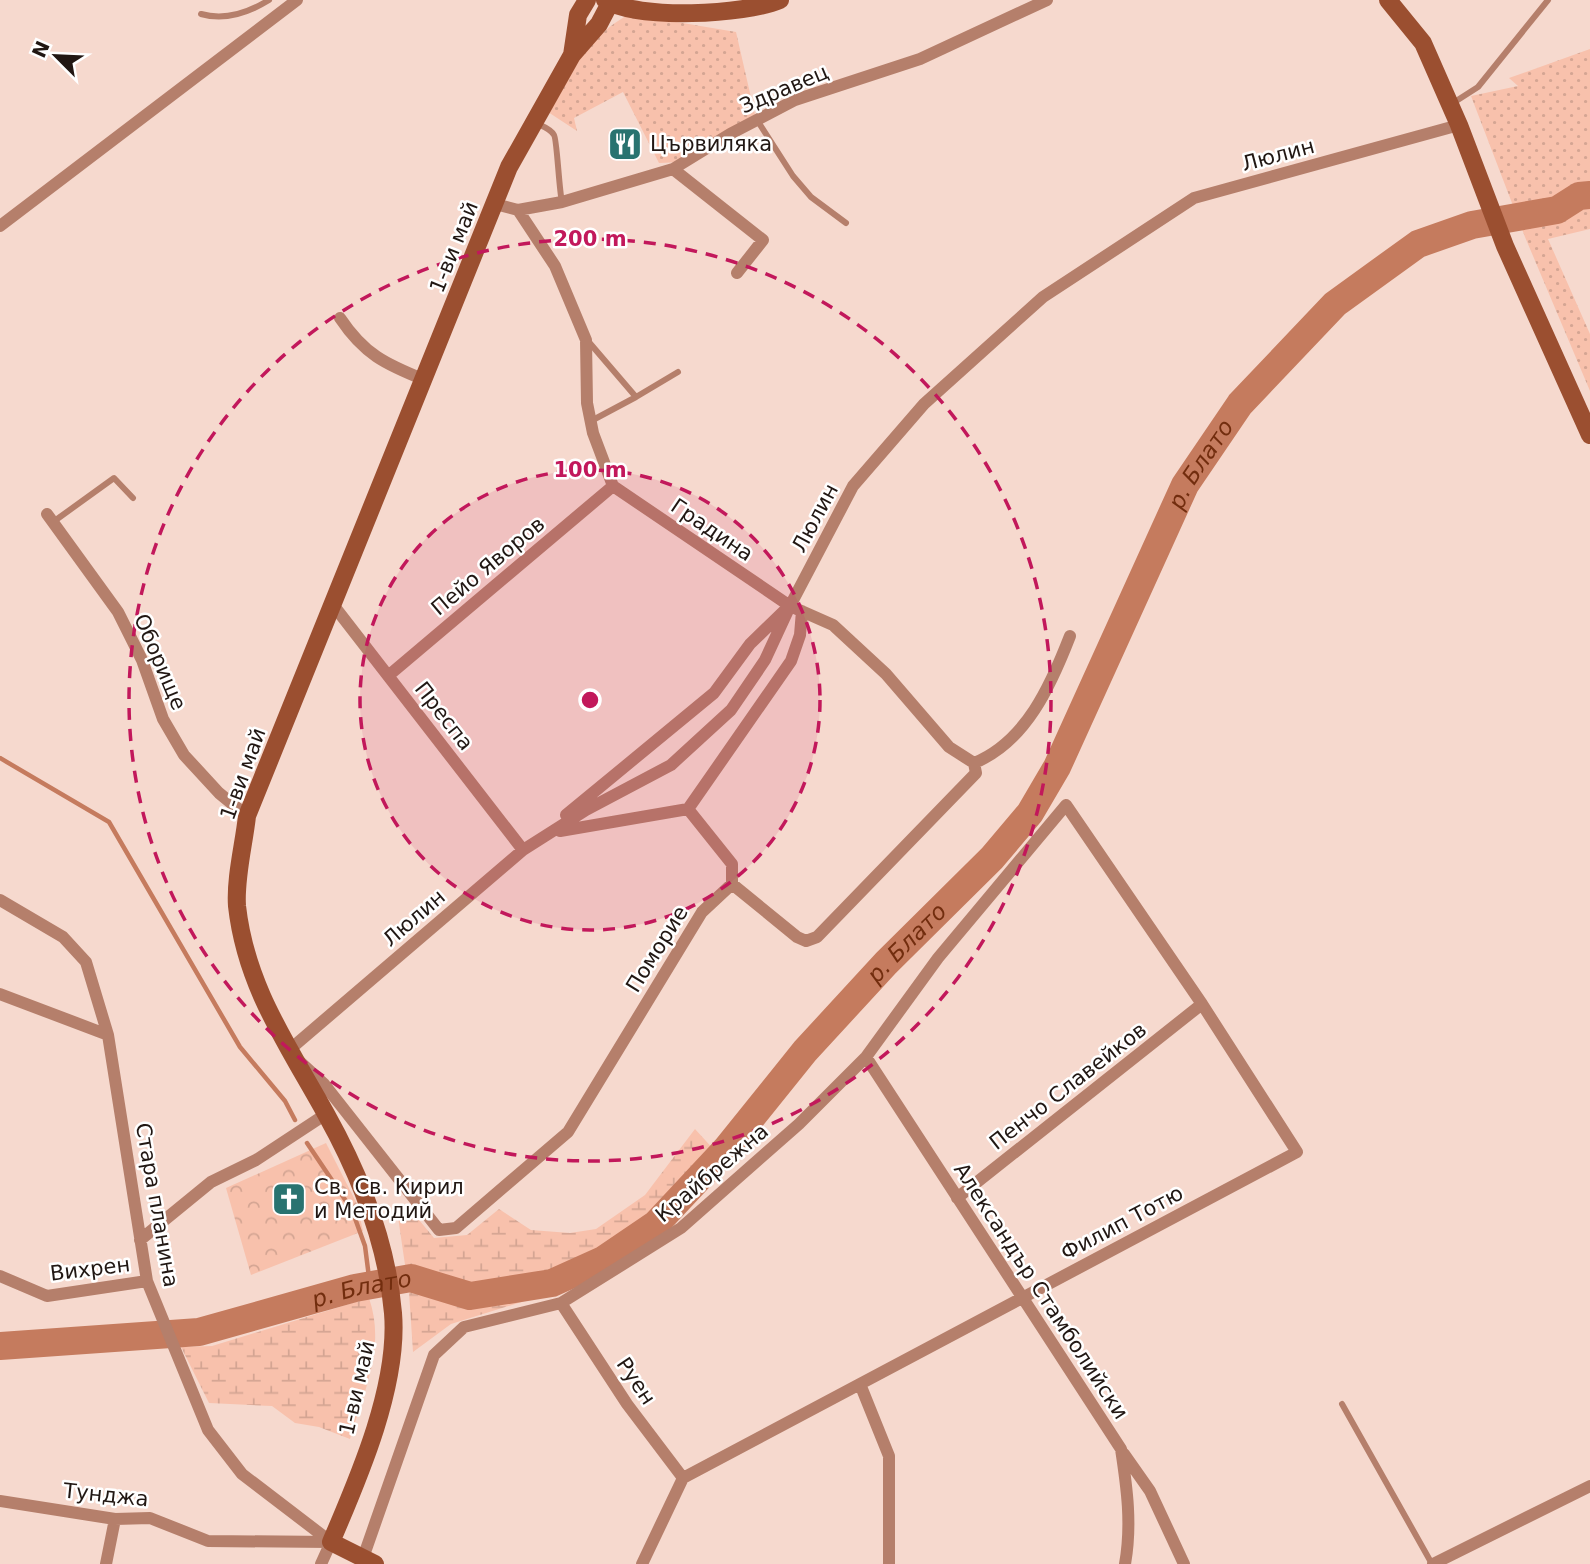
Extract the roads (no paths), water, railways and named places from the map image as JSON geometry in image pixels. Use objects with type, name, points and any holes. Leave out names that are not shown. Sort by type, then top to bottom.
[{"type":"street","points":[[0,226],[297,0]]},
{"type":"street","name":"1-ви май","points":[[572,55],[578,15],[587,0]]},
{"type":"street","points":[[607,2],[680,15],[762,8],[780,0]]},
{"type":"street","name":"Здравец","points":[[495,204],[518,210],[562,202],[673,169],[795,100],[920,59],[1047,0]]},
{"type":"street","points":[[1388,0],[1423,43],[1459,125],[1505,246],[1590,435]]},
{"type":"street","name":"1-ви май","points":[[321,1564],[353,1492],[382,1398],[392,1352],[393,1313],[377,1233],[362,1185],[326,1114],[288,1051],[254,982],[237,904],[247,816],[509,167],[572,55],[599,24],[607,2]]},
{"type":"street","name":"Люлин","points":[[288,1051],[523,850],[586,810],[671,765],[731,710],[796,608],[853,486],[924,404],[1043,297],[1194,198],[1459,125]]},
{"type":"street","points":[[673,169],[763,240],[737,273]]},
{"type":"street","points":[[518,210],[555,266],[586,340],[587,403],[590,421],[613,486]]},
{"type":"street","points":[[340,318],[357,343],[384,363],[425,380]]},
{"type":"street","name":"Градина","points":[[613,486],[796,608]]},
{"type":"street","name":"Пейо Яворов","points":[[388,676],[613,486]]},
{"type":"street","name":"Оборище","points":[[50,518],[118,612],[142,660],[163,719],[184,755],[219,793],[247,816]]},
{"type":"street","name":"Преспа","points":[[334,606],[523,850]]},
{"type":"street","points":[[688,809],[732,864],[732,884],[797,937],[806,941],[817,937],[976,773],[974,764],[949,747],[886,674],[833,625],[796,608]]},
{"type":"street","points":[[556,831],[688,809],[791,661],[800,635],[796,608]]},
{"type":"street","points":[[538,842],[555,824],[714,693],[750,644],[796,608]]},
{"type":"street","points":[[974,764],[994,755],[1026,721],[1050,685],[1070,635]]},
{"type":"street","name":"Филип Тотю","points":[[683,1478],[1297,1152],[1202,1004],[1066,805]]},
{"type":"street","name":"Крайбрежна","points":[[369,1561],[434,1355],[464,1327],[561,1303],[681,1228],[799,1124],[866,1057],[938,958],[1066,805]]},
{"type":"street","name":"Поморие","points":[[288,1051],[324,1084],[439,1230],[456,1228],[568,1132],[702,912],[732,884]]},
{"type":"street","name":"Стара планина","points":[[0,900],[63,937],[86,962],[108,1035],[147,1281],[186,1382],[208,1430],[242,1474],[331,1542]]},
{"type":"street","points":[[0,994],[108,1035]]},
{"type":"street","name":"Пенчо Славейков","points":[[957,1198],[1202,1004]]},
{"type":"street","name":"Александър Стамболийски","points":[[866,1057],[1121,1449],[1128,1493],[1129,1543],[1125,1564]]},
{"type":"street","points":[[140,1240],[211,1182],[256,1160],[326,1114]]},
{"type":"street","name":"Вихрен","points":[[0,1276],[47,1296],[147,1281]]},
{"type":"street","name":"Руен","points":[[561,1303],[627,1404],[683,1478]]},
{"type":"street","points":[[860,1384],[889,1456],[889,1564]]},
{"type":"street","points":[[1121,1449],[1150,1491],[1184,1564]]},
{"type":"street","points":[[642,1564],[683,1478]]},
{"type":"street","points":[[1433,1564],[1590,1486]]},
{"type":"street","name":"Тунджа","points":[[0,1501],[116,1518],[150,1518],[208,1541],[331,1542]]},
{"type":"street","points":[[106,1564],[116,1518]]},
{"type":"street","points":[[331,1542],[369,1561]]},
{"type":"lane","points":[[201,14],[218,19],[254,9],[270,0]]},
{"type":"lane","points":[[1450,105],[1478,87],[1548,0]]},
{"type":"lane","points":[[757,120],[793,176],[811,197],[846,223]]},
{"type":"lane","points":[[534,122],[553,132],[556,139],[556,177],[562,202]]},
{"type":"lane","points":[[586,340],[636,397]]},
{"type":"lane","points":[[590,421],[678,372]]},
{"type":"lane","points":[[50,518],[114,478],[133,498]]},
{"type":"lane","points":[[1342,1404],[1433,1564]]},
{"type":"waterway","name":"р. Блато","points":[[0,1346],[199,1332],[355,1288],[411,1278],[470,1296],[552,1283],[603,1260],[656,1224],[727,1148],[805,1051],[886,963],[992,858],[1030,813],[1057,767],[1185,485],[1240,404],[1335,304],[1418,244],[1472,225],[1557,210],[1579,196],[1590,195]]},
{"type":"waterway","points":[[0,758],[109,822],[240,1047],[285,1101],[295,1120]]},
{"type":"waterway","points":[[307,1143],[352,1210],[365,1246],[370,1285]]},
{"type":"place","name":"Цървиляка","points":[[625,144]]},
{"type":"place","name":"Св. Св. Кирил и Методий","points":[[289,1199]]}]
